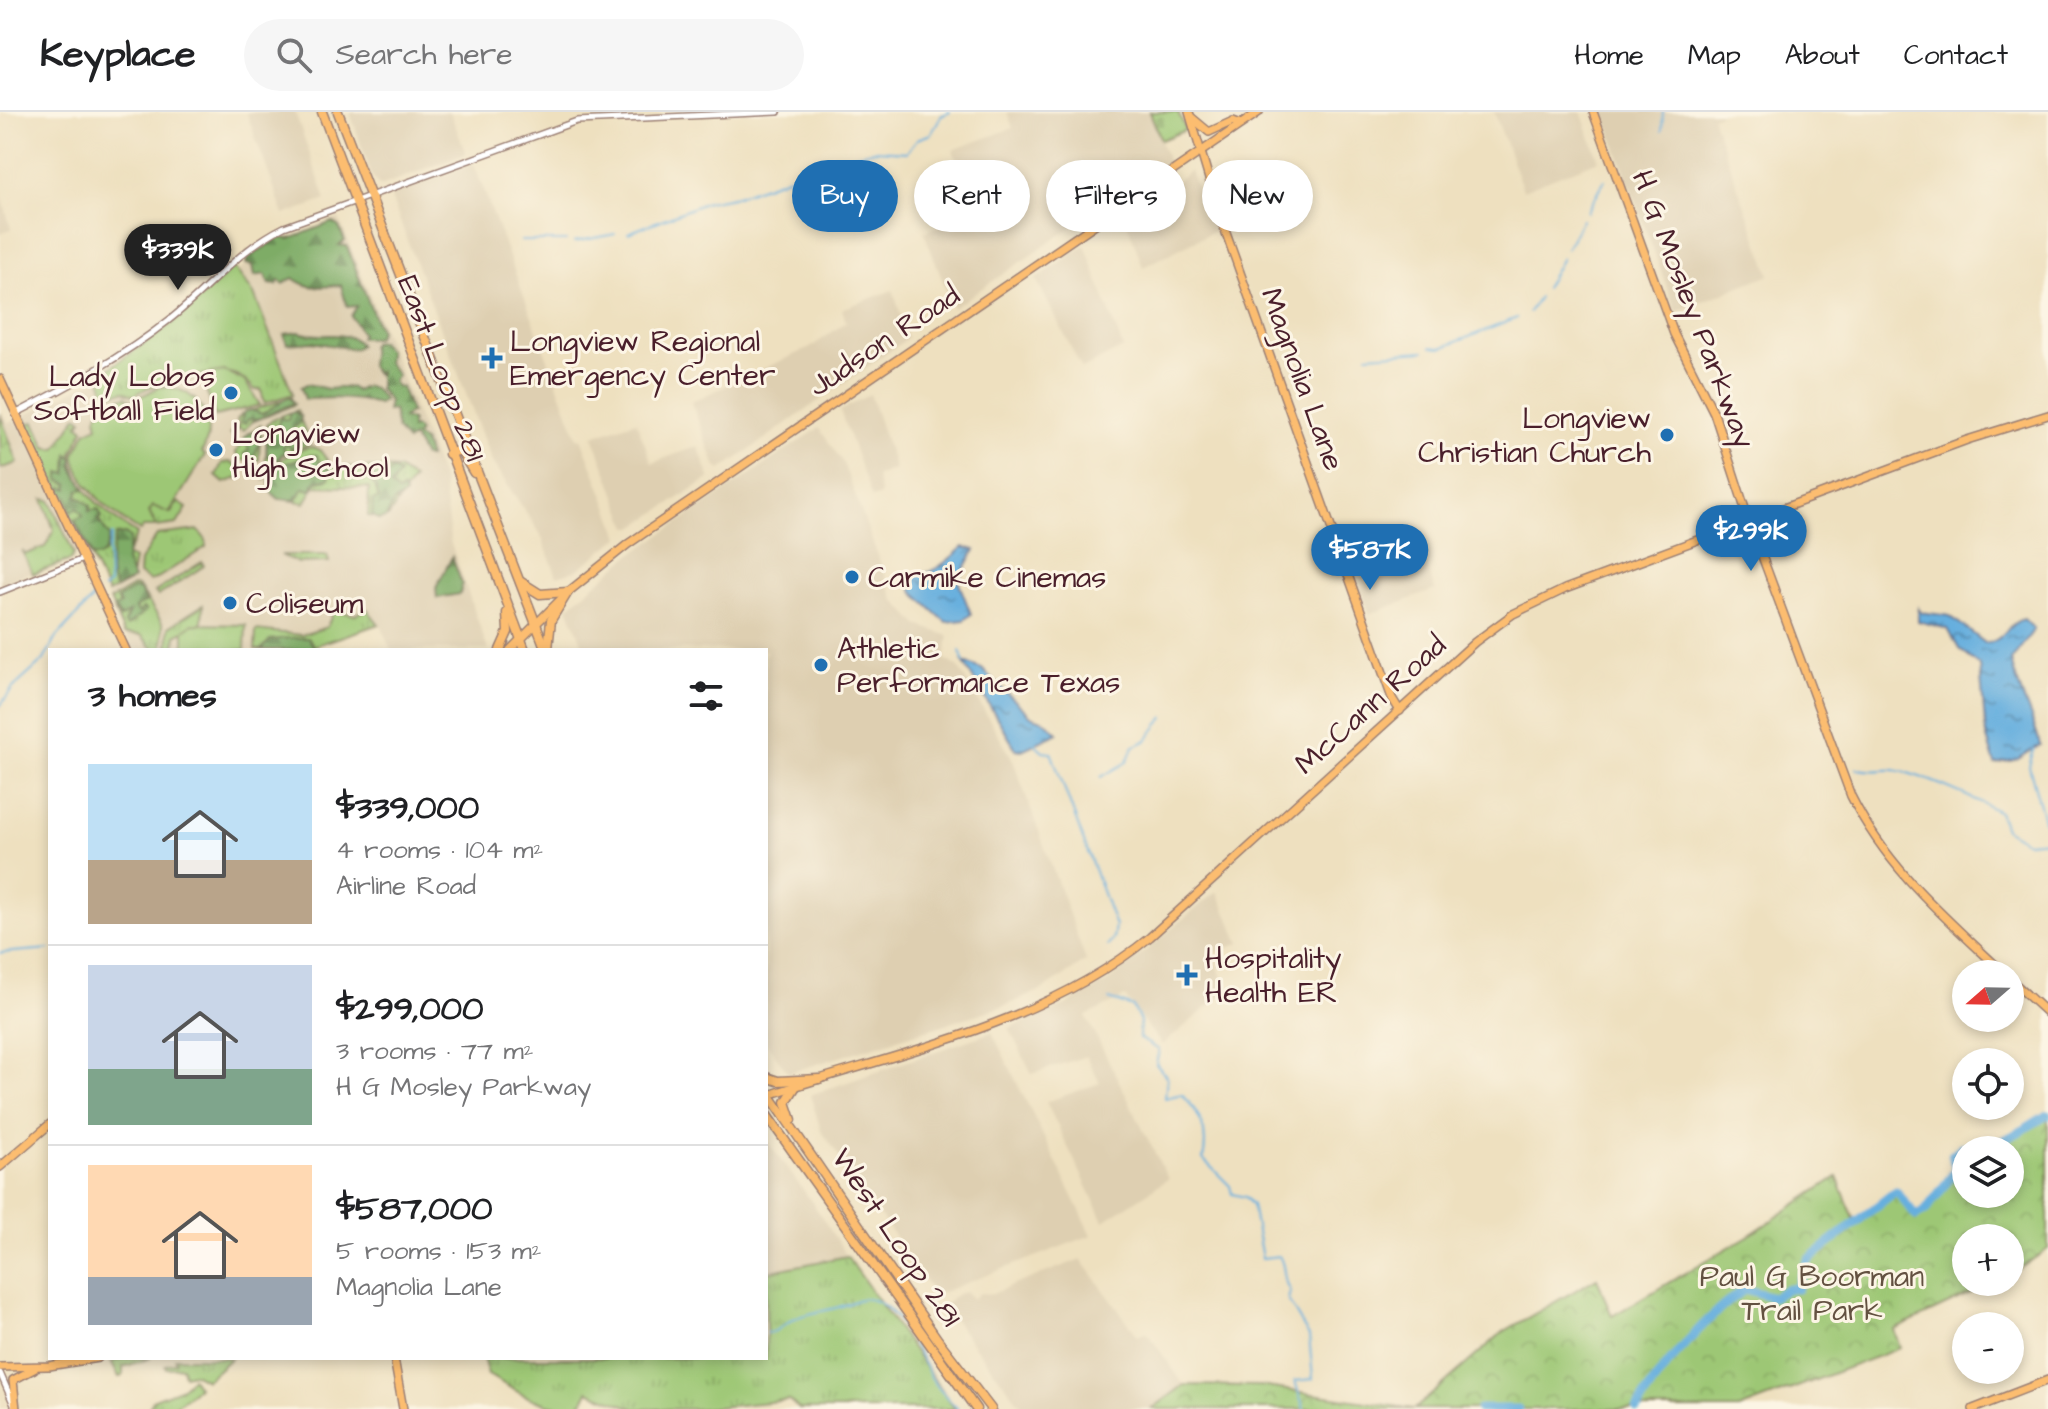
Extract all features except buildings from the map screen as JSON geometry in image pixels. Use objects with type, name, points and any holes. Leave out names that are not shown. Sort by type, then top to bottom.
[{"type":"highway","name":"East Loop 281","points":[[322,112],[353,202],[521,639]]},
{"type":"highway","name":"East Loop 281","points":[[338,112],[367,196],[536,623]]},
{"type":"highway","points":[[449,454],[461,451],[481,483]]},
{"type":"highway","points":[[519,580],[540,594],[568,592]]},
{"type":"highway","points":[[547,648],[551,620],[568,592]]},
{"type":"highway","points":[[501,648],[508,629],[504,596]]},
{"type":"highway","points":[[536,623],[546,648]]},
{"type":"highway","points":[[521,639],[524,648]]},
{"type":"highway","points":[[768,1078],[778,1081],[819,1079]]},
{"type":"highway","points":[[796,1086],[786,1104],[801,1138]]},
{"type":"highway","name":"West Loop 281","points":[[768,1095],[801,1138],[921,1316],[991,1409]]},
{"type":"highway","name":"West Loop 281","points":[[768,1117],[976,1409]]},
{"type":"highway","points":[[768,1123],[779,1133]]},
{"type":"highway","points":[[840,1220],[848,1222],[863,1243],[873,1244]]},
{"type":"highway","points":[[886,1286],[893,1284],[911,1311],[921,1316]]},
{"type":"main road","name":"Judson Road","points":[[512,648],[568,592],[628,544],[1259,112]]},
{"type":"main road","name":"H G Mosley Parkway","points":[[1593,112],[1671,329],[1714,413],[1749,521],[1838,766],[1862,817],[1907,881],[1990,960]]},
{"type":"main road","points":[[1190,114],[1209,132],[1233,121],[1241,124]]},
{"type":"main road","name":"Magnolia Lane","points":[[1190,114],[1235,260],[1392,698],[1400,711]]},
{"type":"main road","points":[[0,379],[125,648]]},
{"type":"main road","name":"McCann Road","points":[[768,1094],[1020,1014],[1096,977],[1150,937],[1481,637],[1521,609],[1558,591],[1967,440],[2048,415]]},
{"type":"main road","points":[[2024,992],[2048,1014]]},
{"type":"main road","points":[[0,1167],[48,1126]]},
{"type":"main road","points":[[0,1370],[85,1360]]},
{"type":"main road","points":[[394,1360],[403,1409]]},
{"type":"main road","points":[[16,1409],[13,1380],[40,1367]]},
{"type":"main road","points":[[1973,1409],[2048,1380]]},
{"type":"street","points":[[15,414],[92,373],[154,331],[251,246],[284,227],[577,121],[778,112]]},
{"type":"street","points":[[0,592],[83,559]]},
{"type":"street","points":[[0,1370],[16,1409]]},
{"type":"shaded area","points":[[246,112],[295,112],[326,200],[284,215]]},
{"type":"shaded area","points":[[350,112],[450,112],[466,154],[380,186],[372,177]]},
{"type":"shaded area","points":[[1007,112],[1150,112],[1167,160],[1046,160],[1046,232],[1065,232],[953,308],[924,232],[1030,232],[1030,160],[957,160],[953,150],[1013,128]]},
{"type":"shaded area","points":[[1494,112],[1581,112],[1599,160],[1523,190]]},
{"type":"shaded area","points":[[1603,112],[1723,112],[1712,117],[1770,274],[1676,312]]},
{"type":"shaded area","points":[[474,164],[578,439],[581,438],[620,537],[577,570],[557,576],[540,533],[492,462],[390,195]]},
{"type":"shaded area","points":[[1190,171],[1202,201],[1202,232],[1212,232],[1143,267],[1130,232],[1186,232],[1186,174]]},
{"type":"shaded area","points":[[0,189],[11,229],[0,233]]},
{"type":"shaded area","name":"Longview High School","points":[[339,218],[442,478],[451,544],[487,648],[390,648],[379,622],[299,648],[132,648],[85,549],[0,585],[0,412],[9,423],[105,375],[185,319],[259,253]]},
{"type":"shaded area","points":[[1085,245],[1123,348],[1082,369],[1036,279]]},
{"type":"shaded area","points":[[893,290],[908,338],[721,470],[716,467],[691,402],[813,346],[846,322],[842,309]]},
{"type":"shaded area","points":[[870,394],[895,469],[876,476],[881,495],[872,498],[840,411]]},
{"type":"shaded area","points":[[636,421],[652,463],[698,446],[710,478],[634,527],[628,527],[593,436]]},
{"type":"shaded area","points":[[819,428],[843,463],[894,599],[918,625],[949,636],[945,659],[959,668],[1013,760],[1086,961],[1044,989],[1007,1005],[788,1073],[768,1045],[768,648],[584,648],[568,607],[629,556]]},
{"type":"shaded area","points":[[1419,544],[1435,590],[1370,614],[1354,570]]},
{"type":"shaded area","points":[[1217,891],[1240,943],[1213,954],[1227,991],[1162,1045],[1125,997],[1086,1016],[1168,1179],[1104,1221],[1046,1102],[1100,1083],[1086,1056],[1032,1074],[1009,1028],[1060,1008],[1109,981]]},
{"type":"shaded area","points":[[992,1032],[1092,1235],[935,1295],[821,1130],[810,1095]]},
{"type":"shaded area","points":[[768,1143],[810,1199],[847,1256],[768,1272]]},
{"type":"shaded area","points":[[1081,1259],[1138,1336],[1147,1332],[1184,1385],[1152,1409],[1024,1409],[943,1306],[957,1294],[966,1292],[973,1299],[980,1293],[991,1294]]},
{"type":"green space","points":[[1150,112],[1178,112],[1186,130],[1161,140]]},
{"type":"green space","points":[[332,222],[339,227],[345,241],[339,245],[347,246],[380,331],[376,338],[360,338],[362,334],[351,316],[357,306],[347,307],[341,285],[310,286],[293,278],[283,284],[279,280],[277,285],[269,284],[265,274],[255,276],[253,265],[246,264],[248,252],[253,255],[279,237],[290,239]]},
{"type":"green space","points":[[233,266],[254,294],[293,394],[264,403],[261,389],[255,390],[236,375],[218,372],[154,386],[134,396],[124,391],[106,396],[100,375],[183,315]]},
{"type":"green space","points":[[299,332],[348,337],[360,345],[354,349],[312,342],[287,344],[284,334]]},
{"type":"green space","points":[[381,341],[388,352],[387,362],[397,375],[393,381],[396,387],[401,387],[411,412],[403,418],[412,420],[411,429],[415,427],[419,432],[416,436],[424,442],[429,457],[424,457],[413,437],[407,442],[397,429],[393,410],[387,411],[389,401],[379,389],[379,371],[376,374],[370,366],[372,342]]},
{"type":"green space","name":"Lady Lobos Softball Field","points":[[224,371],[245,381],[260,405],[215,416],[201,375]]},
{"type":"green space","points":[[307,384],[328,389],[350,387],[356,391],[366,386],[374,388],[384,401],[378,404],[351,399],[305,399],[301,387]]},
{"type":"green space","points":[[159,387],[183,391],[201,406],[208,428],[207,440],[202,452],[205,455],[169,513],[153,506],[149,512],[156,527],[143,527],[140,531],[109,509],[90,489],[74,454],[87,431],[98,426],[96,417],[105,403],[126,396],[132,401]]},
{"type":"green space","points":[[289,397],[294,403],[256,420],[248,419],[245,424],[241,422],[244,412],[251,410],[262,414]]},
{"type":"green space","points":[[291,397],[294,405],[252,422],[243,431],[239,428],[233,436],[230,434],[239,425],[237,420],[242,414]]},
{"type":"green space","points":[[297,410],[310,444],[282,455],[265,478],[267,424],[272,419]]},
{"type":"green space","points":[[295,412],[301,417],[299,424],[287,432],[285,441],[290,442],[294,433],[303,442],[291,449],[288,445],[283,446],[285,451],[277,460],[267,456],[266,432],[276,429],[280,418],[288,420],[290,413]]},
{"type":"green space","points":[[0,414],[18,463],[0,469]]},
{"type":"green space","points":[[77,416],[82,419],[79,425],[84,429],[72,453],[79,478],[95,501],[137,534],[126,556],[134,559],[130,582],[108,593],[24,418],[28,423],[35,422],[46,447],[56,449]]},
{"type":"green space","points":[[261,425],[259,460],[238,460],[236,452],[248,433]]},
{"type":"green space","points":[[253,432],[262,435],[253,460],[244,454],[249,450],[244,437]]},
{"type":"green space","points":[[312,447],[319,449],[332,466],[398,469],[413,479],[388,517],[368,516],[369,488],[315,486],[305,503],[283,499],[269,483],[274,469],[290,454]]},
{"type":"green space","points":[[68,454],[73,458],[73,468],[85,489],[79,490],[77,496],[91,506],[89,511],[98,509],[102,517],[98,520],[110,537],[105,552],[99,557],[91,556],[75,520],[83,516],[78,508],[71,512],[68,497],[61,494],[62,487],[68,489],[69,484],[60,480],[60,472],[67,474]]},
{"type":"green space","points":[[317,455],[320,464],[330,469],[329,479],[317,481],[311,490],[303,488],[296,500],[279,499],[271,492],[269,481],[278,475],[277,466]]},
{"type":"green space","points":[[230,462],[240,469],[241,477],[224,483],[216,476],[222,463]]},
{"type":"green space","points":[[392,469],[399,474],[391,486],[398,492],[403,489],[405,495],[393,503],[386,518],[379,520],[372,515],[373,500],[379,499],[375,486],[367,477],[374,471],[389,474]]},
{"type":"green space","points":[[43,499],[50,500],[74,554],[71,560],[33,574],[22,551],[26,554],[45,547],[54,530]]},
{"type":"green space","points":[[178,502],[187,508],[177,524],[156,527],[149,512],[153,505],[171,513]]},
{"type":"green space","points":[[198,530],[206,540],[206,547],[156,579],[149,581],[139,574],[140,561],[157,535]]},
{"type":"green space","points":[[125,534],[130,538],[126,561],[133,579],[116,589],[111,577],[111,555],[116,535]]},
{"type":"green space","points":[[281,555],[327,555],[329,562],[298,563]]},
{"type":"green space","points":[[452,557],[462,584],[460,594],[437,598],[436,588]]},
{"type":"green space","points":[[202,562],[204,566],[158,596],[155,592]]},
{"type":"green space","points":[[133,586],[139,587],[163,624],[163,648],[152,648],[141,635],[124,634],[110,600]]},
{"type":"green space","points":[[133,589],[140,590],[146,602],[135,608],[139,613],[143,608],[146,611],[127,626],[124,623],[129,612],[120,618],[115,608],[120,605],[117,599]]},
{"type":"green space","points":[[203,605],[202,622],[176,635],[175,648],[168,648],[169,627]]},
{"type":"green space","points":[[367,609],[379,624],[314,646],[308,638],[277,641],[264,648],[255,648],[256,630],[302,635],[327,627],[334,610],[355,615]]},
{"type":"green space","points":[[193,624],[246,625],[245,648],[184,648],[184,630]]},
{"type":"green space","points":[[308,638],[314,646],[263,648],[270,640]]},
{"type":"green space","name":"Paul G Boorman Trail Park","points":[[2048,1115],[2048,1249],[2024,1265],[2024,1224],[1952,1224],[1952,1296],[1966,1296],[1894,1330],[1900,1348],[1739,1409],[1415,1409],[1503,1332],[1597,1278],[1612,1316],[1748,1236],[1837,1177],[1855,1221],[1896,1191],[1916,1216],[1926,1210],[1952,1175],[1952,1208],[2024,1208],[2024,1136],[2012,1136]]},
{"type":"green space","points":[[847,1256],[955,1409],[799,1409],[789,1400],[699,1409],[635,1409],[588,1391],[579,1409],[532,1399],[488,1375],[484,1360],[768,1360],[768,1272]]},
{"type":"green space","points":[[145,1360],[123,1367],[123,1376],[119,1377],[111,1362]]},
{"type":"green space","points":[[229,1360],[206,1380],[193,1373],[184,1375],[182,1367],[166,1368],[165,1365]]},
{"type":"green space","points":[[192,1378],[198,1387],[172,1409],[149,1409],[152,1400],[180,1389]]},
{"type":"green space","points":[[1184,1385],[1260,1386],[1413,1409],[1152,1409]]},
{"type":"water","points":[[963,547],[975,550],[958,581],[971,614],[964,620],[946,622],[914,593],[905,575],[921,574],[936,568]]},
{"type":"water","points":[[1918,608],[1921,612],[1950,616],[1985,643],[1996,640],[2013,624],[2024,619],[2034,629],[2011,661],[2040,745],[2018,759],[1995,764],[1986,735],[1980,666],[1959,649],[1948,629],[1918,621]]},
{"type":"water","points":[[963,662],[982,669],[1031,716],[1045,721],[1058,733],[1022,750],[1016,749]]},
{"type":"waterway","points":[[848,156],[876,150],[907,152],[917,139],[931,134],[941,116],[950,112]]},
{"type":"waterway","points":[[1662,131],[1663,112]]},
{"type":"waterway","points":[[628,233],[707,202],[737,196],[792,176]]},
{"type":"waterway","points":[[1587,212],[1605,180]]},
{"type":"waterway","points":[[1566,249],[1582,220]]},
{"type":"waterway","points":[[574,242],[615,234]]},
{"type":"waterway","points":[[521,241],[566,241]]},
{"type":"waterway","points":[[1545,288],[1562,258]]},
{"type":"waterway","points":[[1529,312],[1539,297]]},
{"type":"waterway","points":[[1431,347],[1441,348],[1517,318]]},
{"type":"waterway","points":[[1368,355],[1424,351]]},
{"type":"waterway","points":[[104,589],[109,584],[108,551],[112,535]]},
{"type":"waterway","points":[[50,648],[93,598]]},
{"type":"waterway","points":[[960,651],[964,663]]},
{"type":"waterway","points":[[0,706],[48,652]]},
{"type":"waterway","points":[[1101,777],[1127,762],[1133,747],[1147,740],[1164,717]]},
{"type":"waterway","points":[[1033,742],[1043,751],[1051,752],[1115,926],[1113,939],[1108,946]]},
{"type":"waterway","points":[[2034,749],[2029,766],[2048,834]]},
{"type":"waterway","points":[[1857,768],[1905,772],[1933,782],[1999,812],[2005,829],[2027,842],[2048,840]]},
{"type":"waterway","points":[[0,953],[48,949]]},
{"type":"waterway","points":[[1109,999],[1133,1007],[1140,1021],[1139,1038],[1159,1050],[1156,1064],[1167,1077],[1165,1098],[1182,1094],[1194,1109],[1204,1132],[1203,1159],[1230,1186],[1232,1194],[1245,1197],[1252,1205],[1262,1258],[1279,1256],[1281,1260],[1290,1291],[1288,1300],[1309,1336],[1313,1379],[1295,1381],[1304,1409]]},
{"type":"waterway","points":[[1637,1409],[1685,1344],[1745,1289],[1773,1297],[1788,1288],[1797,1289],[1808,1260],[1896,1191],[1916,1216],[1926,1210],[1956,1170],[1952,1155],[1962,1147],[1973,1149],[1995,1144],[2048,1115]]},
{"type":"waterway","points":[[768,1333],[800,1316],[866,1299],[878,1302],[900,1322],[936,1384],[958,1409]]},
{"type":"waterway","points":[[1480,1409],[1518,1409]]},
{"type":"place","name":"Longview Regional Emergency Center","points":[[492,358]]},
{"type":"place","name":"Lady Lobos Softball Field","points":[[231,393]]},
{"type":"place","name":"Longview Christian Church","points":[[1667,435]]},
{"type":"place","name":"Longview High School","points":[[216,450]]},
{"type":"place","name":"Carmike Cinemas","points":[[852,577]]},
{"type":"place","name":"Coliseum","points":[[230,603]]},
{"type":"place","name":"Athletic Performance Texas","points":[[821,665]]},
{"type":"place","name":"Hospitality Health ER","points":[[1187,975]]}]
